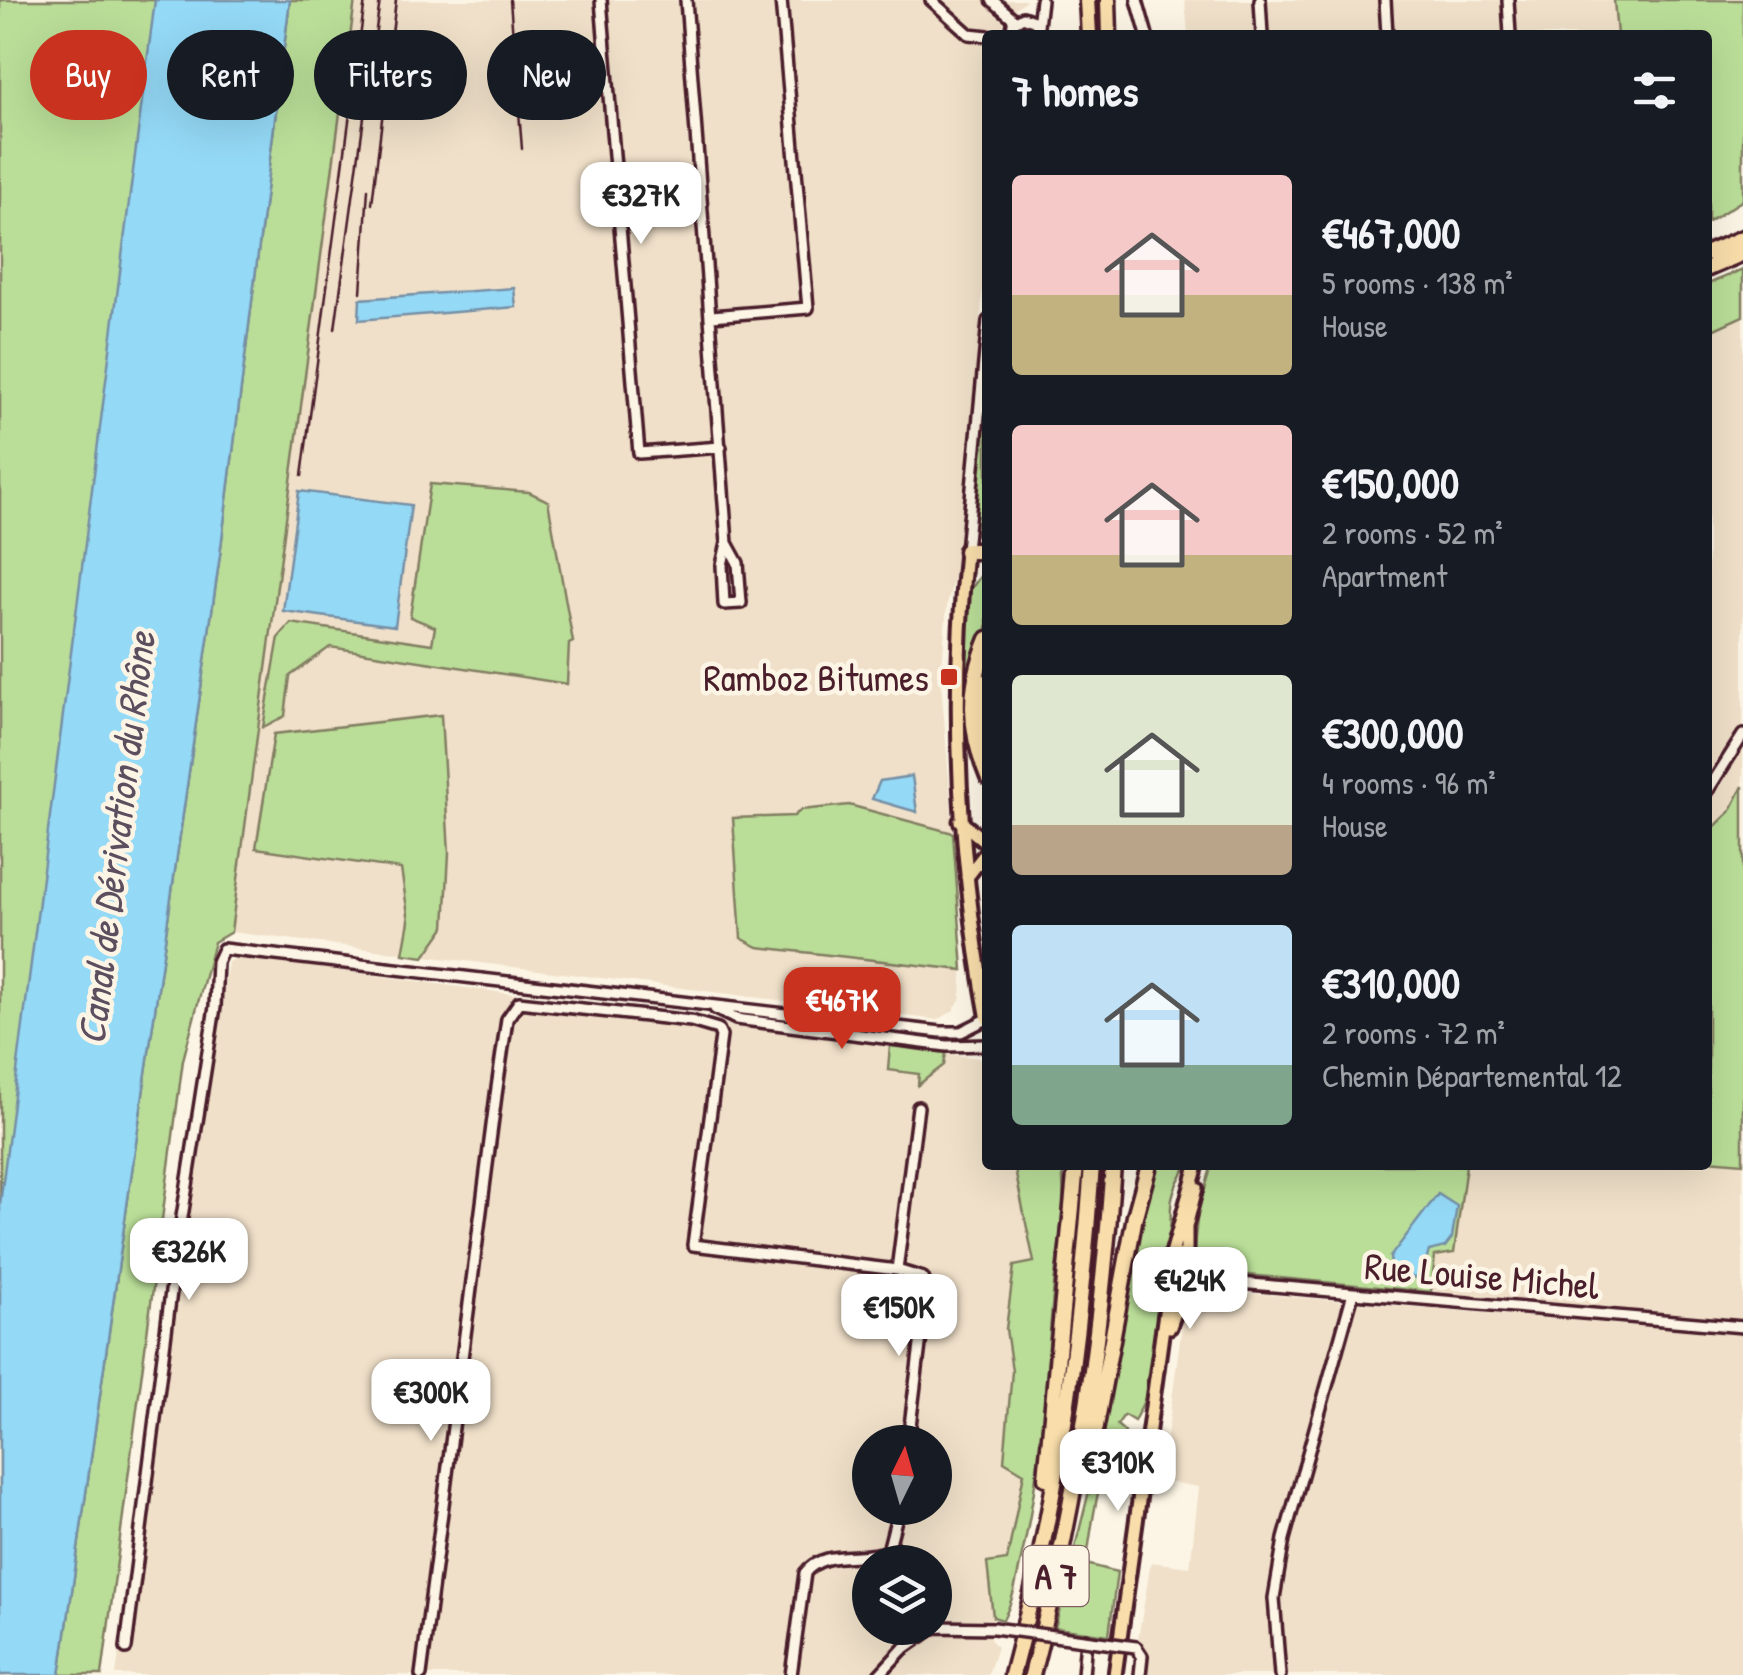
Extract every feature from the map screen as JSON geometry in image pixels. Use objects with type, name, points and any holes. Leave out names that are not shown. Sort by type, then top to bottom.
[{"type":"highway","points":[[1087,0],[1089,30]]},
{"type":"highway","points":[[1108,0],[1109,30]]},
{"type":"highway","points":[[1712,251],[1743,238]]},
{"type":"highway","points":[[1712,266],[1743,254]]},
{"type":"highway","points":[[966,550],[982,551]]},
{"type":"highway","points":[[982,656],[974,678],[971,708],[982,760]]},
{"type":"highway","points":[[1066,1170],[1070,1235]]},
{"type":"highway","points":[[1032,1594],[1076,1170]]},
{"type":"highway","name":"A 7","points":[[1012,1675],[1032,1594],[1068,1396],[1091,1170]]},
{"type":"highway","name":"A 7","points":[[1032,1675],[1076,1476],[1102,1300],[1112,1170]]},
{"type":"highway","points":[[1076,1476],[1088,1469],[1132,1231],[1148,1170]]},
{"type":"main road","points":[[966,550],[955,689],[958,797],[982,986]]},
{"type":"main road","points":[[960,820],[982,844]]},
{"type":"main road","points":[[963,847],[982,848]]},
{"type":"main road","points":[[966,877],[982,854]]},
{"type":"main road","points":[[1182,1293],[1162,1285],[1160,1268],[1172,1256],[1199,1170]]},
{"type":"main road","points":[[1162,1360],[1182,1293],[1194,1285],[1197,1270],[1186,1257],[1188,1215],[1200,1170]]},
{"type":"main road","points":[[1172,1256],[1186,1257]]},
{"type":"main road","points":[[1115,1675],[1162,1360],[1168,1290]]},
{"type":"street","points":[[601,0],[639,454],[721,446]]},
{"type":"street","points":[[686,0],[721,446],[727,543],[722,565],[724,604],[742,603],[738,563],[727,543]]},
{"type":"street","points":[[712,316],[808,308],[781,0]]},
{"type":"street","points":[[931,0],[970,34],[982,35]]},
{"type":"street","points":[[992,0],[1038,30],[1041,0]]},
{"type":"street","points":[[1014,30],[1020,18],[1041,0]]},
{"type":"street","points":[[1137,0],[1146,30]]},
{"type":"street","points":[[1260,0],[1262,30]]},
{"type":"street","points":[[1385,0],[1387,30]]},
{"type":"street","points":[[1508,0],[1510,30]]},
{"type":"street","points":[[966,550],[982,383]]},
{"type":"street","points":[[1712,784],[1743,734]]},
{"type":"street","points":[[126,1648],[174,1268],[215,1007],[217,962],[222,949],[254,949],[952,1033],[982,1022]]},
{"type":"street","points":[[421,1675],[496,1095],[512,1006],[528,1000],[691,1021],[718,1029],[721,1036],[693,1244],[897,1270],[923,1278],[926,1288],[910,1425]]},
{"type":"street","points":[[704,1004],[736,1019],[947,1046],[982,1046]]},
{"type":"street","points":[[897,1270],[918,1108]]},
{"type":"street","name":"Rue Louise Michel","points":[[1197,1270],[1216,1281]]},
{"type":"street","name":"Rue Louise Michel","points":[[1194,1285],[1216,1281],[1743,1327]]},
{"type":"street","points":[[1280,1675],[1274,1598],[1284,1539],[1354,1294]]},
{"type":"street","points":[[790,1675],[806,1573],[813,1563],[827,1558],[874,1556],[888,1550],[895,1525]]},
{"type":"street","points":[[952,1627],[994,1628],[1136,1647],[1142,1656],[1140,1675]]},
{"type":"street","points":[[1083,1675],[1086,1639]]},
{"type":"street","points":[[879,1675],[909,1645]]},
{"type":"shaded area","points":[[355,0],[1026,0],[1004,18],[1003,30],[982,30],[982,301],[960,551],[947,605],[941,679],[963,959],[961,998],[953,1011],[938,1020],[231,932],[339,120],[467,120],[467,30],[351,30]]},
{"type":"shaded area","points":[[1185,0],[1614,0],[1617,30],[1188,30]]},
{"type":"shaded area","points":[[1743,316],[1743,1320],[1215,1272],[1202,1267],[1193,1255],[1221,1170],[1712,1170],[1712,330]]},
{"type":"shaded area","points":[[240,957],[982,1058],[982,1170],[1015,1170],[1034,1262],[1028,1441],[1013,1566],[1005,1609],[993,1617],[990,1639],[997,1647],[988,1675],[116,1675],[131,1559],[142,1559],[192,1190],[228,962]]},
{"type":"shaded area","points":[[1225,1291],[1743,1335],[1743,1675],[1132,1675],[1151,1562],[1190,1567],[1199,1487],[1161,1481],[1184,1310]]},
{"type":"green space","points":[[0,0],[229,0],[225,30],[167,30],[167,120],[213,120],[5,1675],[0,1675]]},
{"type":"green space","points":[[290,0],[355,0],[351,30],[314,30],[314,120],[339,120],[231,932],[214,942],[183,1060],[102,1675],[60,1675],[220,555],[275,120],[294,120],[294,30],[286,30]]},
{"type":"green space","points":[[1614,0],[1743,0],[1743,200],[1712,219],[1712,30],[1617,30]]},
{"type":"green space","points":[[1743,269],[1743,316],[1712,330],[1712,282]]},
{"type":"green space","points":[[982,444],[982,539],[975,533]]},
{"type":"green space","points":[[430,484],[529,492],[548,501],[573,642],[569,644],[567,684],[330,647],[290,676],[285,716],[263,727],[279,637],[291,623],[432,644],[435,627],[410,617]]},
{"type":"green space","points":[[982,574],[982,671],[966,673],[968,593]]},
{"type":"green space","points":[[441,715],[449,853],[445,927],[424,957],[403,954],[409,921],[401,869],[256,848],[274,734]]},
{"type":"green space","points":[[1743,786],[1743,1163],[1712,1160],[1712,829],[1730,812]]},
{"type":"green space","points":[[849,805],[953,833],[963,970],[758,947],[741,938],[733,818],[794,816],[801,810]]},
{"type":"green space","points":[[890,1046],[946,1053],[944,1065],[918,1085],[919,1074],[888,1070]]},
{"type":"green space","points":[[1015,1170],[1062,1170],[1061,1230],[1035,1483],[1016,1584],[1003,1620],[993,1617],[987,1563],[1007,1560],[1024,1473],[1004,1461],[1012,1371],[1006,1329],[1014,1266],[1034,1262]]},
{"type":"green space","points":[[1155,1170],[1185,1170],[1173,1194],[1171,1244],[1156,1264],[1154,1275],[1163,1293],[1149,1391],[1134,1421],[1124,1415],[1117,1425],[1125,1432],[1108,1462],[1094,1511],[1086,1564],[1117,1572],[1109,1635],[1055,1628],[1096,1463],[1131,1266]]},
{"type":"green space","points":[[1210,1170],[1465,1170],[1454,1253],[1435,1256],[1431,1292],[1215,1272],[1202,1267],[1193,1255],[1198,1211]]},
{"type":"water","name":"Canal de Dérivation du Rhône","points":[[155,0],[290,0],[286,30],[167,30],[167,120],[275,120],[220,555],[60,1675],[0,1675],[0,1204],[140,120],[147,120],[147,62]]},
{"type":"water","points":[[514,288],[516,307],[359,320],[360,299]]},
{"type":"water","points":[[299,491],[411,505],[395,626],[283,611]]},
{"type":"water","points":[[912,776],[917,812],[872,799],[880,781]]},
{"type":"water","points":[[1438,1194],[1457,1206],[1452,1238],[1445,1247],[1429,1251],[1422,1275],[1416,1278],[1392,1274],[1390,1257]]},
{"type":"railway","points":[[302,476],[365,0]]},
{"type":"railway","points":[[335,329],[380,0]]},
{"type":"railway","points":[[372,204],[396,0]]},
{"type":"railway","points":[[510,0],[522,149]]},
{"type":"railway","points":[[361,292],[368,189]]},
{"type":"place","name":"Ramboz Bitumes","points":[[949,677]]}]
